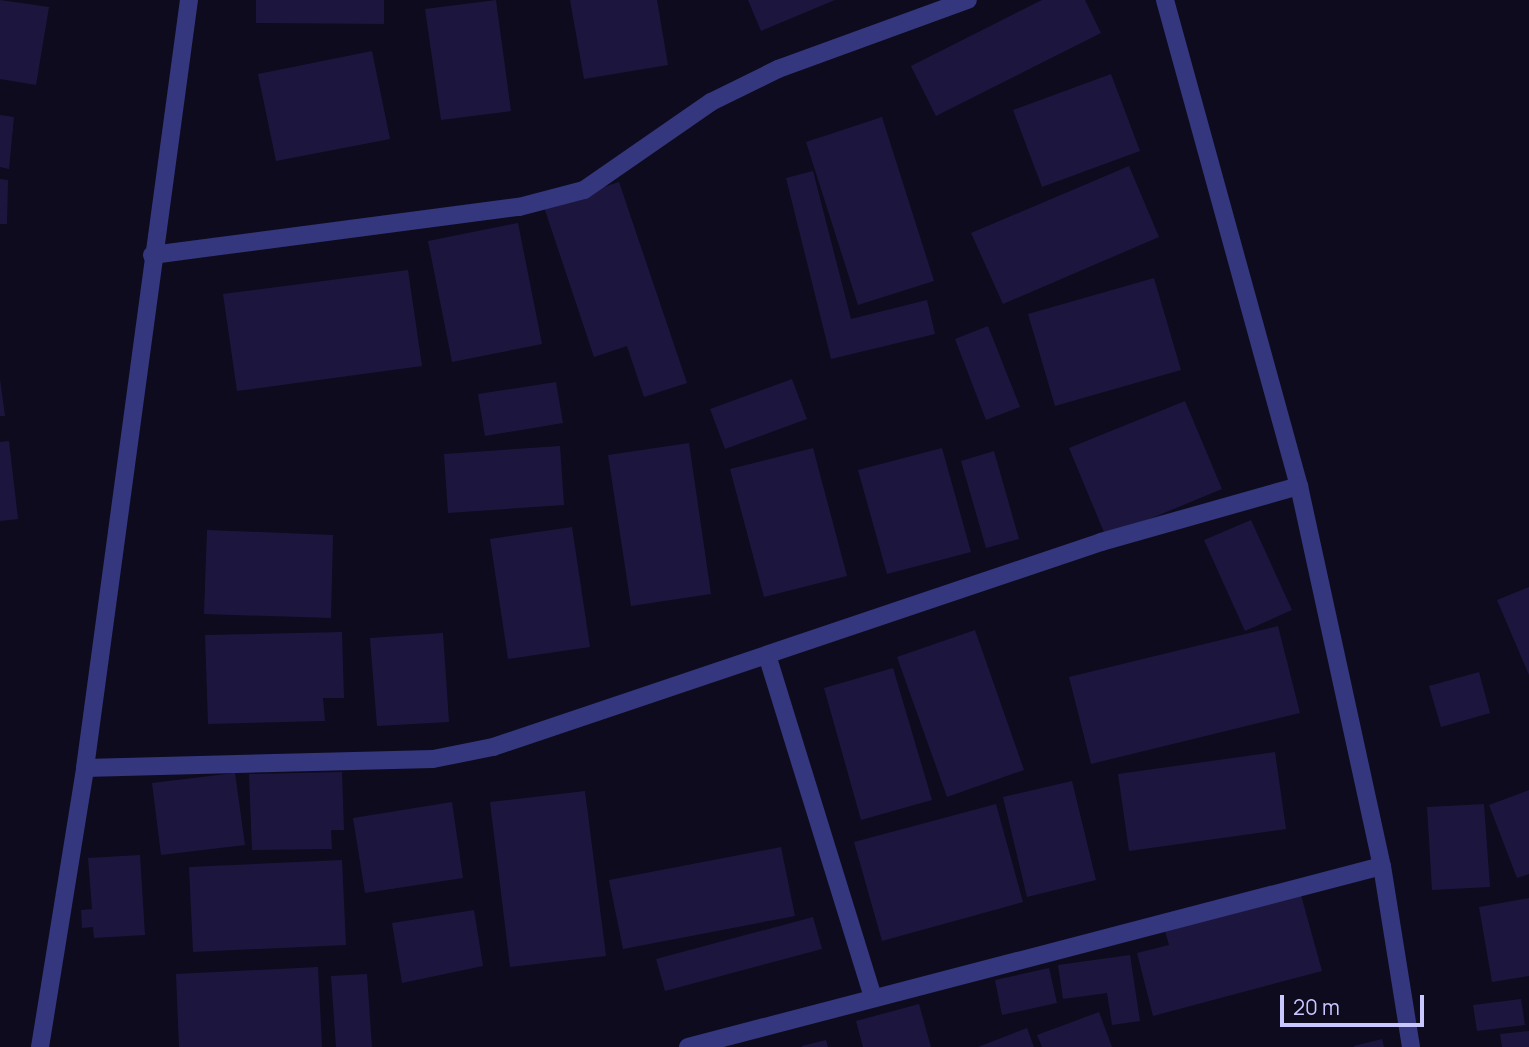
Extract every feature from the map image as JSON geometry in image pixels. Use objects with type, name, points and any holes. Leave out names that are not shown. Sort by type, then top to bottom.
[{"type":"street","points":[[40,1047],[85,768],[152,255],[189,0]]},
{"type":"street","points":[[152,255],[519,207],[584,190],[711,103],[778,69],[968,0]]},
{"type":"street","points":[[1165,0],[1299,486],[1382,866],[1411,1047]]},
{"type":"street","points":[[85,768],[433,759],[492,747],[1101,542],[1299,486]]},
{"type":"street","points":[[767,655],[873,998]]},
{"type":"street","points":[[688,1047],[1382,866]]},
{"type":"building","points":[[0,0],[49,7],[36,85],[0,79]]},
{"type":"building","points":[[256,0],[384,0],[384,24],[256,23]]},
{"type":"building","points":[[496,0],[511,111],[441,120],[425,9]]},
{"type":"building","points":[[570,0],[657,0],[668,65],[584,79]]},
{"type":"building","points":[[748,0],[835,0],[761,31]]},
{"type":"building","points":[[1042,0],[1085,0],[1101,33],[936,116],[911,66]]},
{"type":"building","points":[[372,51],[390,139],[276,161],[258,74]]},
{"type":"building","points":[[1111,74],[1140,151],[1042,187],[1013,110]]},
{"type":"building","points":[[0,115],[14,117],[9,169],[0,167]]},
{"type":"building","points":[[882,117],[934,281],[858,305],[806,142]]},
{"type":"building","points":[[1129,166],[1159,237],[1003,304],[971,233]]},
{"type":"building","points":[[813,171],[851,319],[927,300],[935,334],[831,359],[786,178]]},
{"type":"building","points":[[0,179],[8,180],[7,224],[0,224]]},
{"type":"building","points":[[619,182],[687,383],[644,397],[627,346],[594,357],[544,207]]},
{"type":"building","points":[[518,223],[542,344],[452,362],[428,241]]},
{"type":"building","points":[[408,270],[422,366],[237,391],[223,294]]},
{"type":"building","points":[[1154,278],[1181,370],[1055,406],[1028,314]]},
{"type":"building","points":[[988,326],[1020,407],[986,420],[955,339]]},
{"type":"building","points":[[0,379],[5,416],[0,416]]},
{"type":"building","points":[[792,379],[807,419],[725,449],[710,409]]},
{"type":"building","points":[[556,382],[563,423],[485,436],[478,394]]},
{"type":"building","points":[[1185,401],[1222,489],[1106,537],[1069,448]]},
{"type":"building","points":[[9,441],[18,519],[0,521],[0,442]]},
{"type":"building","points":[[689,443],[711,594],[631,606],[608,455]]},
{"type":"building","points":[[560,446],[564,505],[448,513],[444,454]]},
{"type":"building","points":[[813,448],[847,576],[764,597],[730,469]]},
{"type":"building","points":[[942,448],[971,552],[887,574],[858,470]]},
{"type":"building","points":[[994,451],[1019,539],[986,548],[961,461]]},
{"type":"building","points":[[1251,520],[1292,610],[1245,631],[1204,540]]},
{"type":"building","points":[[572,527],[590,647],[508,659],[490,539]]},
{"type":"building","points":[[207,530],[333,535],[331,618],[204,614]]},
{"type":"building","points":[[1529,587],[1529,675],[1497,600]]},
{"type":"building","points":[[1278,626],[1300,713],[1091,764],[1069,677]]},
{"type":"building","points":[[975,630],[1024,770],[947,797],[897,657]]},
{"type":"building","points":[[342,632],[344,698],[323,698],[325,721],[208,724],[205,635]]},
{"type":"building","points":[[443,633],[449,722],[377,726],[370,638]]},
{"type":"building","points":[[893,668],[932,800],[861,820],[824,688]]},
{"type":"building","points":[[1479,672],[1490,713],[1441,727],[1429,686]]},
{"type":"building","points":[[1275,752],[1286,829],[1129,851],[1118,774]]},
{"type":"building","points":[[342,772],[344,830],[331,830],[332,849],[252,850],[249,774]]},
{"type":"building","points":[[235,773],[245,845],[161,855],[152,783]]},
{"type":"building","points":[[1072,781],[1096,880],[1027,897],[1003,797]]},
{"type":"building","points":[[1529,790],[1529,874],[1517,878],[1489,805]]},
{"type":"building","points":[[585,791],[606,956],[510,967],[490,802]]},
{"type":"building","points":[[452,802],[463,878],[365,893],[353,818]]},
{"type":"building","points":[[996,804],[1023,902],[882,941],[854,842]]},
{"type":"building","points":[[1484,804],[1490,887],[1432,890],[1427,807]]},
{"type":"building","points":[[781,847],[795,916],[623,949],[609,880]]},
{"type":"building","points":[[140,855],[145,935],[94,938],[93,927],[82,928],[81,910],[92,909],[88,858]]},
{"type":"building","points":[[342,860],[346,945],[193,952],[189,867]]},
{"type":"building","points":[[1301,895],[1322,971],[1153,1016],[1137,953],[1169,945],[1165,931]]},
{"type":"building","points":[[1529,898],[1529,976],[1492,982],[1479,907]]},
{"type":"building","points":[[474,910],[483,966],[402,983],[392,923]]},
{"type":"building","points":[[813,917],[822,949],[665,991],[656,959]]},
{"type":"building","points":[[1130,955],[1140,1021],[1112,1025],[1107,993],[1063,999],[1058,965]]},
{"type":"building","points":[[318,967],[322,1047],[179,1047],[176,974]]},
{"type":"building","points":[[1049,968],[1057,1003],[1002,1015],[995,980]]},
{"type":"building","points":[[367,974],[372,1047],[336,1047],[331,976]]},
{"type":"building","points":[[1521,999],[1525,1025],[1477,1031],[1473,1005]]},
{"type":"building","points":[[919,1004],[931,1047],[863,1047],[856,1021]]},
{"type":"building","points":[[1099,1012],[1112,1047],[1042,1047],[1037,1035]]},
{"type":"building","points":[[1027,1028],[1034,1047],[978,1047]]},
{"type":"building","points":[[1529,1031],[1529,1047],[1502,1047],[1500,1034]]},
{"type":"building","points":[[1382,1039],[1384,1047],[1354,1047],[1354,1046]]},
{"type":"building","points":[[826,1040],[828,1047],[802,1047],[802,1046]]}]
